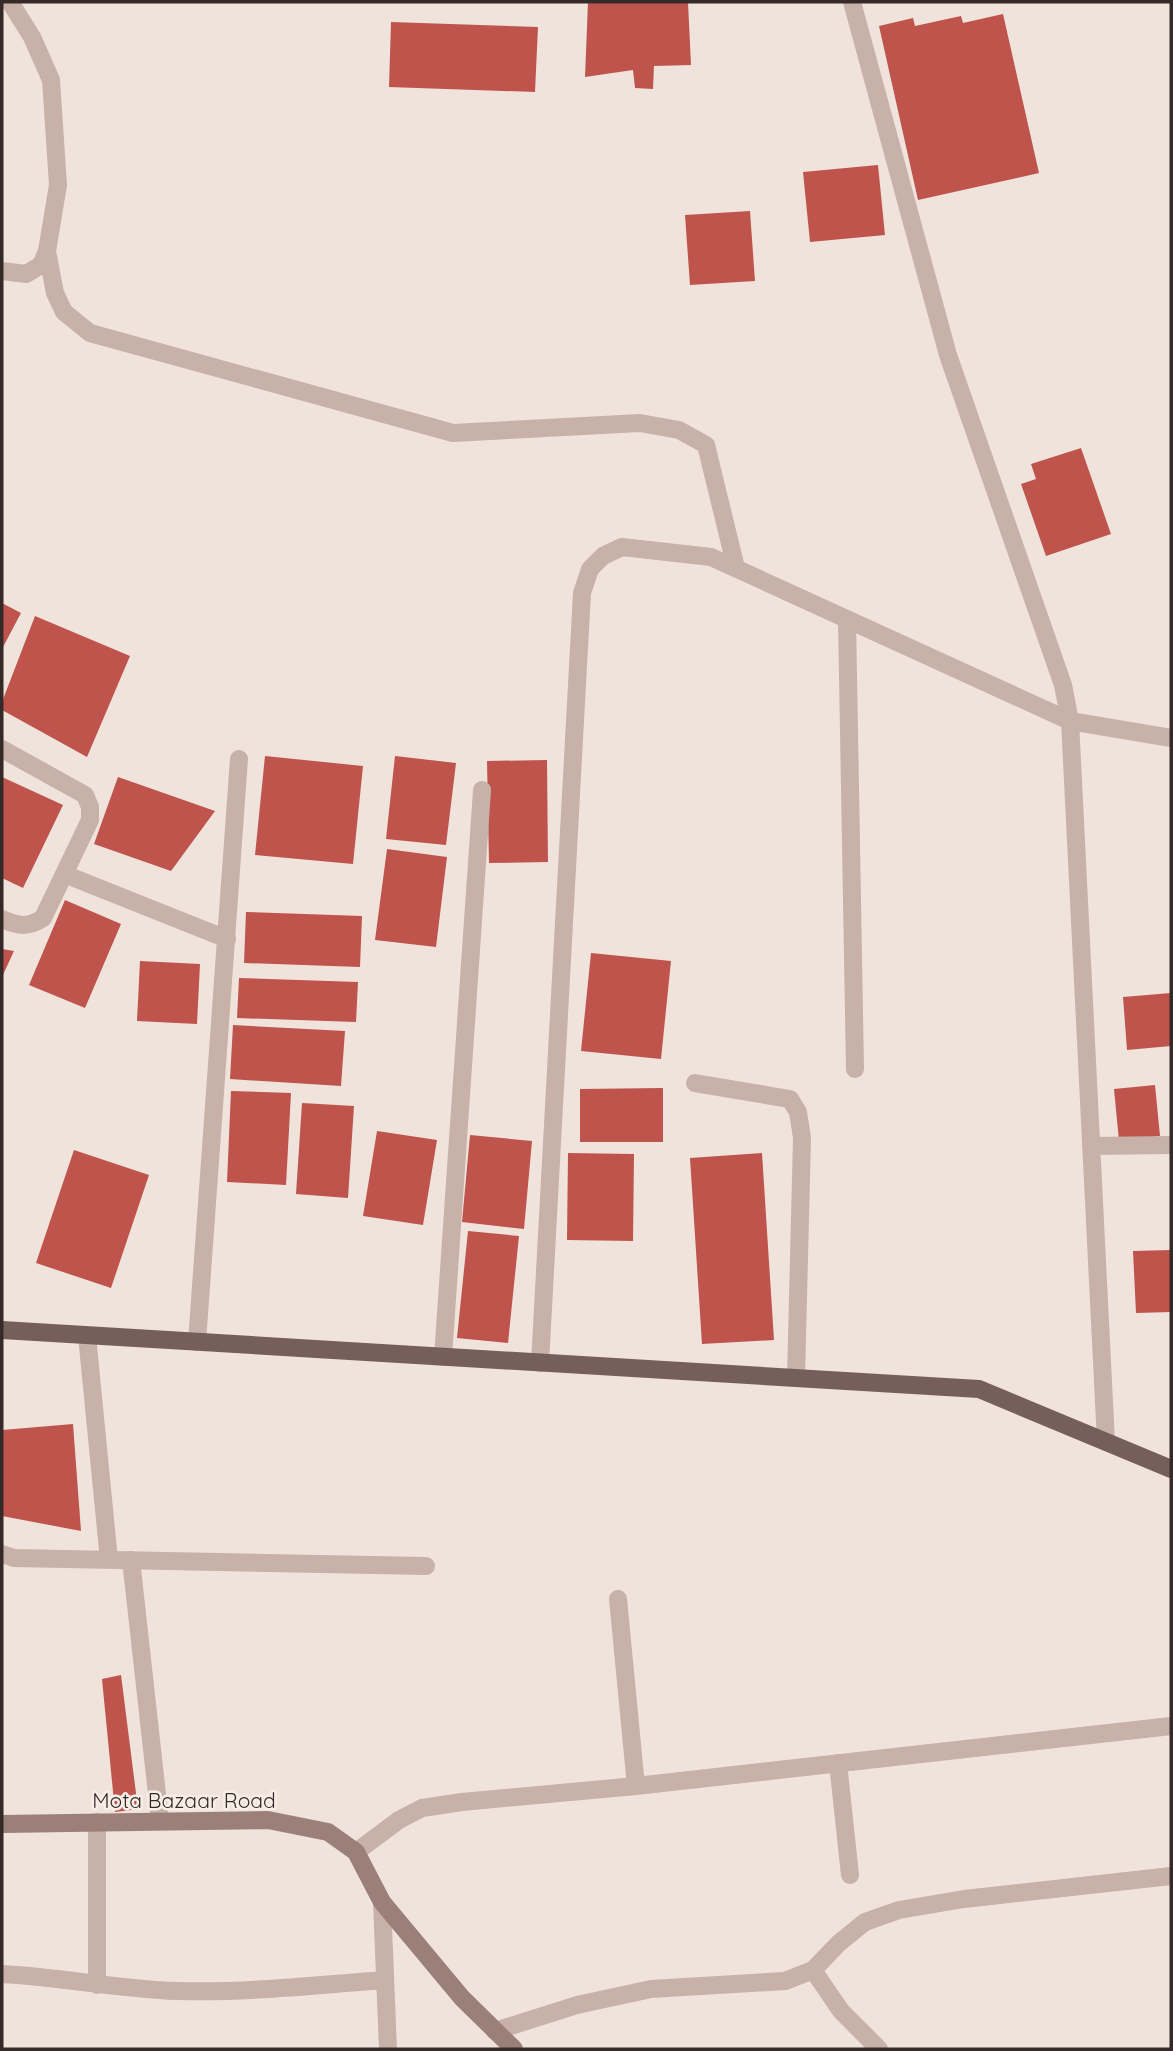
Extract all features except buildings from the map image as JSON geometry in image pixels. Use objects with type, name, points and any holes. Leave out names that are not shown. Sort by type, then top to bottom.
[{"type":"main road","points":[[2,1331],[979,1389],[1171,1469]]},
{"type":"street","points":[[2,271],[26,274],[41,265],[47,251],[58,184],[51,80],[32,37],[10,2]]},
{"type":"street","points":[[852,2],[948,355],[1063,685],[1070,721],[1106,1442]]},
{"type":"street","points":[[47,251],[55,293],[64,312],[90,333],[453,433],[640,423],[679,429],[706,446],[736,568]]},
{"type":"street","points":[[540,1363],[582,593],[590,569],[603,556],[622,547],[711,557],[1070,721],[1171,738]]},
{"type":"street","points":[[847,619],[855,1069]]},
{"type":"street","points":[[2,749],[85,795],[90,807],[90,820],[43,918],[31,925],[16,925],[2,919]]},
{"type":"street","points":[[197,1342],[239,759]]},
{"type":"street","points":[[443,1357],[482,790]]},
{"type":"street","points":[[64,874],[228,939]]},
{"type":"street","points":[[695,1083],[790,1099],[798,1112],[802,1138],[796,1378]]},
{"type":"street","points":[[1091,1146],[1171,1145]]},
{"type":"street","points":[[87,1336],[109,1560]]},
{"type":"street","points":[[2,1554],[14,1558],[426,1566]]},
{"type":"street","points":[[131,1560],[160,1821]]},
{"type":"street","points":[[618,1599],[636,1786]]},
{"type":"street","points":[[356,1852],[399,1820],[422,1808],[1171,1726]]},
{"type":"street","points":[[838,1763],[850,1875]]},
{"type":"street","name":"Mota Bazaar Road","points":[[2,1824],[268,1820],[328,1832],[356,1852],[382,1902],[462,1998],[514,2049]]},
{"type":"street","points":[[97,1822],[97,1985]]},
{"type":"street","points":[[495,2031],[577,2004],[651,1989],[785,1980],[813,1970],[839,1943],[865,1922],[899,1910],[964,1899],[1171,1876]]},
{"type":"street","points":[[382,1902],[388,2049]]},
{"type":"street","points":[[813,1970],[841,2011],[879,2049]]},
{"type":"street","points":[[2,1974],[177,1991],[230,1991],[385,1980]]}]
